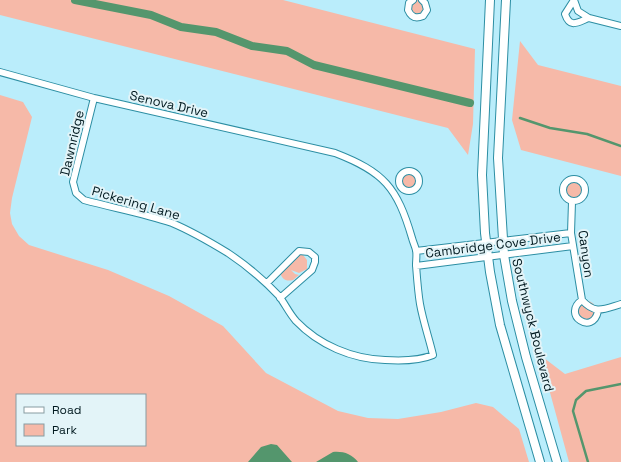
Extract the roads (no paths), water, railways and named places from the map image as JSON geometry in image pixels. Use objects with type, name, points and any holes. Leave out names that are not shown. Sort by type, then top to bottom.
[{"type":"street","points":[[413,0],[409,3],[408,10],[415,18],[422,16],[427,10],[425,3],[422,0]]},
{"type":"street","points":[[574,0],[578,11],[589,18],[621,26]]},
{"type":"street","points":[[574,0],[565,14],[567,19],[571,23],[577,24],[589,18]]},
{"type":"street","points":[[506,4],[490,4],[482,175],[485,233],[502,332],[540,462]]},
{"type":"street","name":"Southwyck Boulevard","points":[[506,4],[498,158],[502,241],[512,301],[526,357],[557,462]]},
{"type":"street","name":"Senova Drive","points":[[0,72],[94,98],[335,153],[357,162],[372,171],[384,181],[395,194]]},
{"type":"street","name":"Dawnridge","points":[[76,193],[73,182],[94,98]]},
{"type":"street","points":[[401,187],[395,194],[408,222],[416,251],[416,266]]},
{"type":"street","name":"Pickering Lane","points":[[76,193],[84,200],[160,219],[185,229],[233,257],[266,283],[280,298],[295,320],[316,338],[339,350],[365,358],[379,360],[409,360],[426,358],[433,355],[420,305],[416,266]]},
{"type":"street","name":"Canyon","points":[[572,202],[572,246],[582,300]]},
{"type":"street","name":"Cambridge Cove Drive","points":[[416,251],[571,234]]},
{"type":"street","name":"Cambridge Cove Drive","points":[[416,266],[572,246]]},
{"type":"street","points":[[266,283],[299,252],[309,252],[314,257],[315,262],[312,270],[280,298]]},
{"type":"street","points":[[598,311],[594,320],[585,322],[580,321],[576,317],[575,308],[582,300],[588,307],[598,311],[621,304]]},
{"type":"waterway","points":[[75,0],[151,15],[181,27],[216,32],[252,46],[287,51],[314,65],[470,103]]},
{"type":"waterway","points":[[520,118],[550,128],[587,134],[621,146]]},
{"type":"waterway","points":[[588,462],[573,411],[576,400],[586,391],[621,384]]}]
